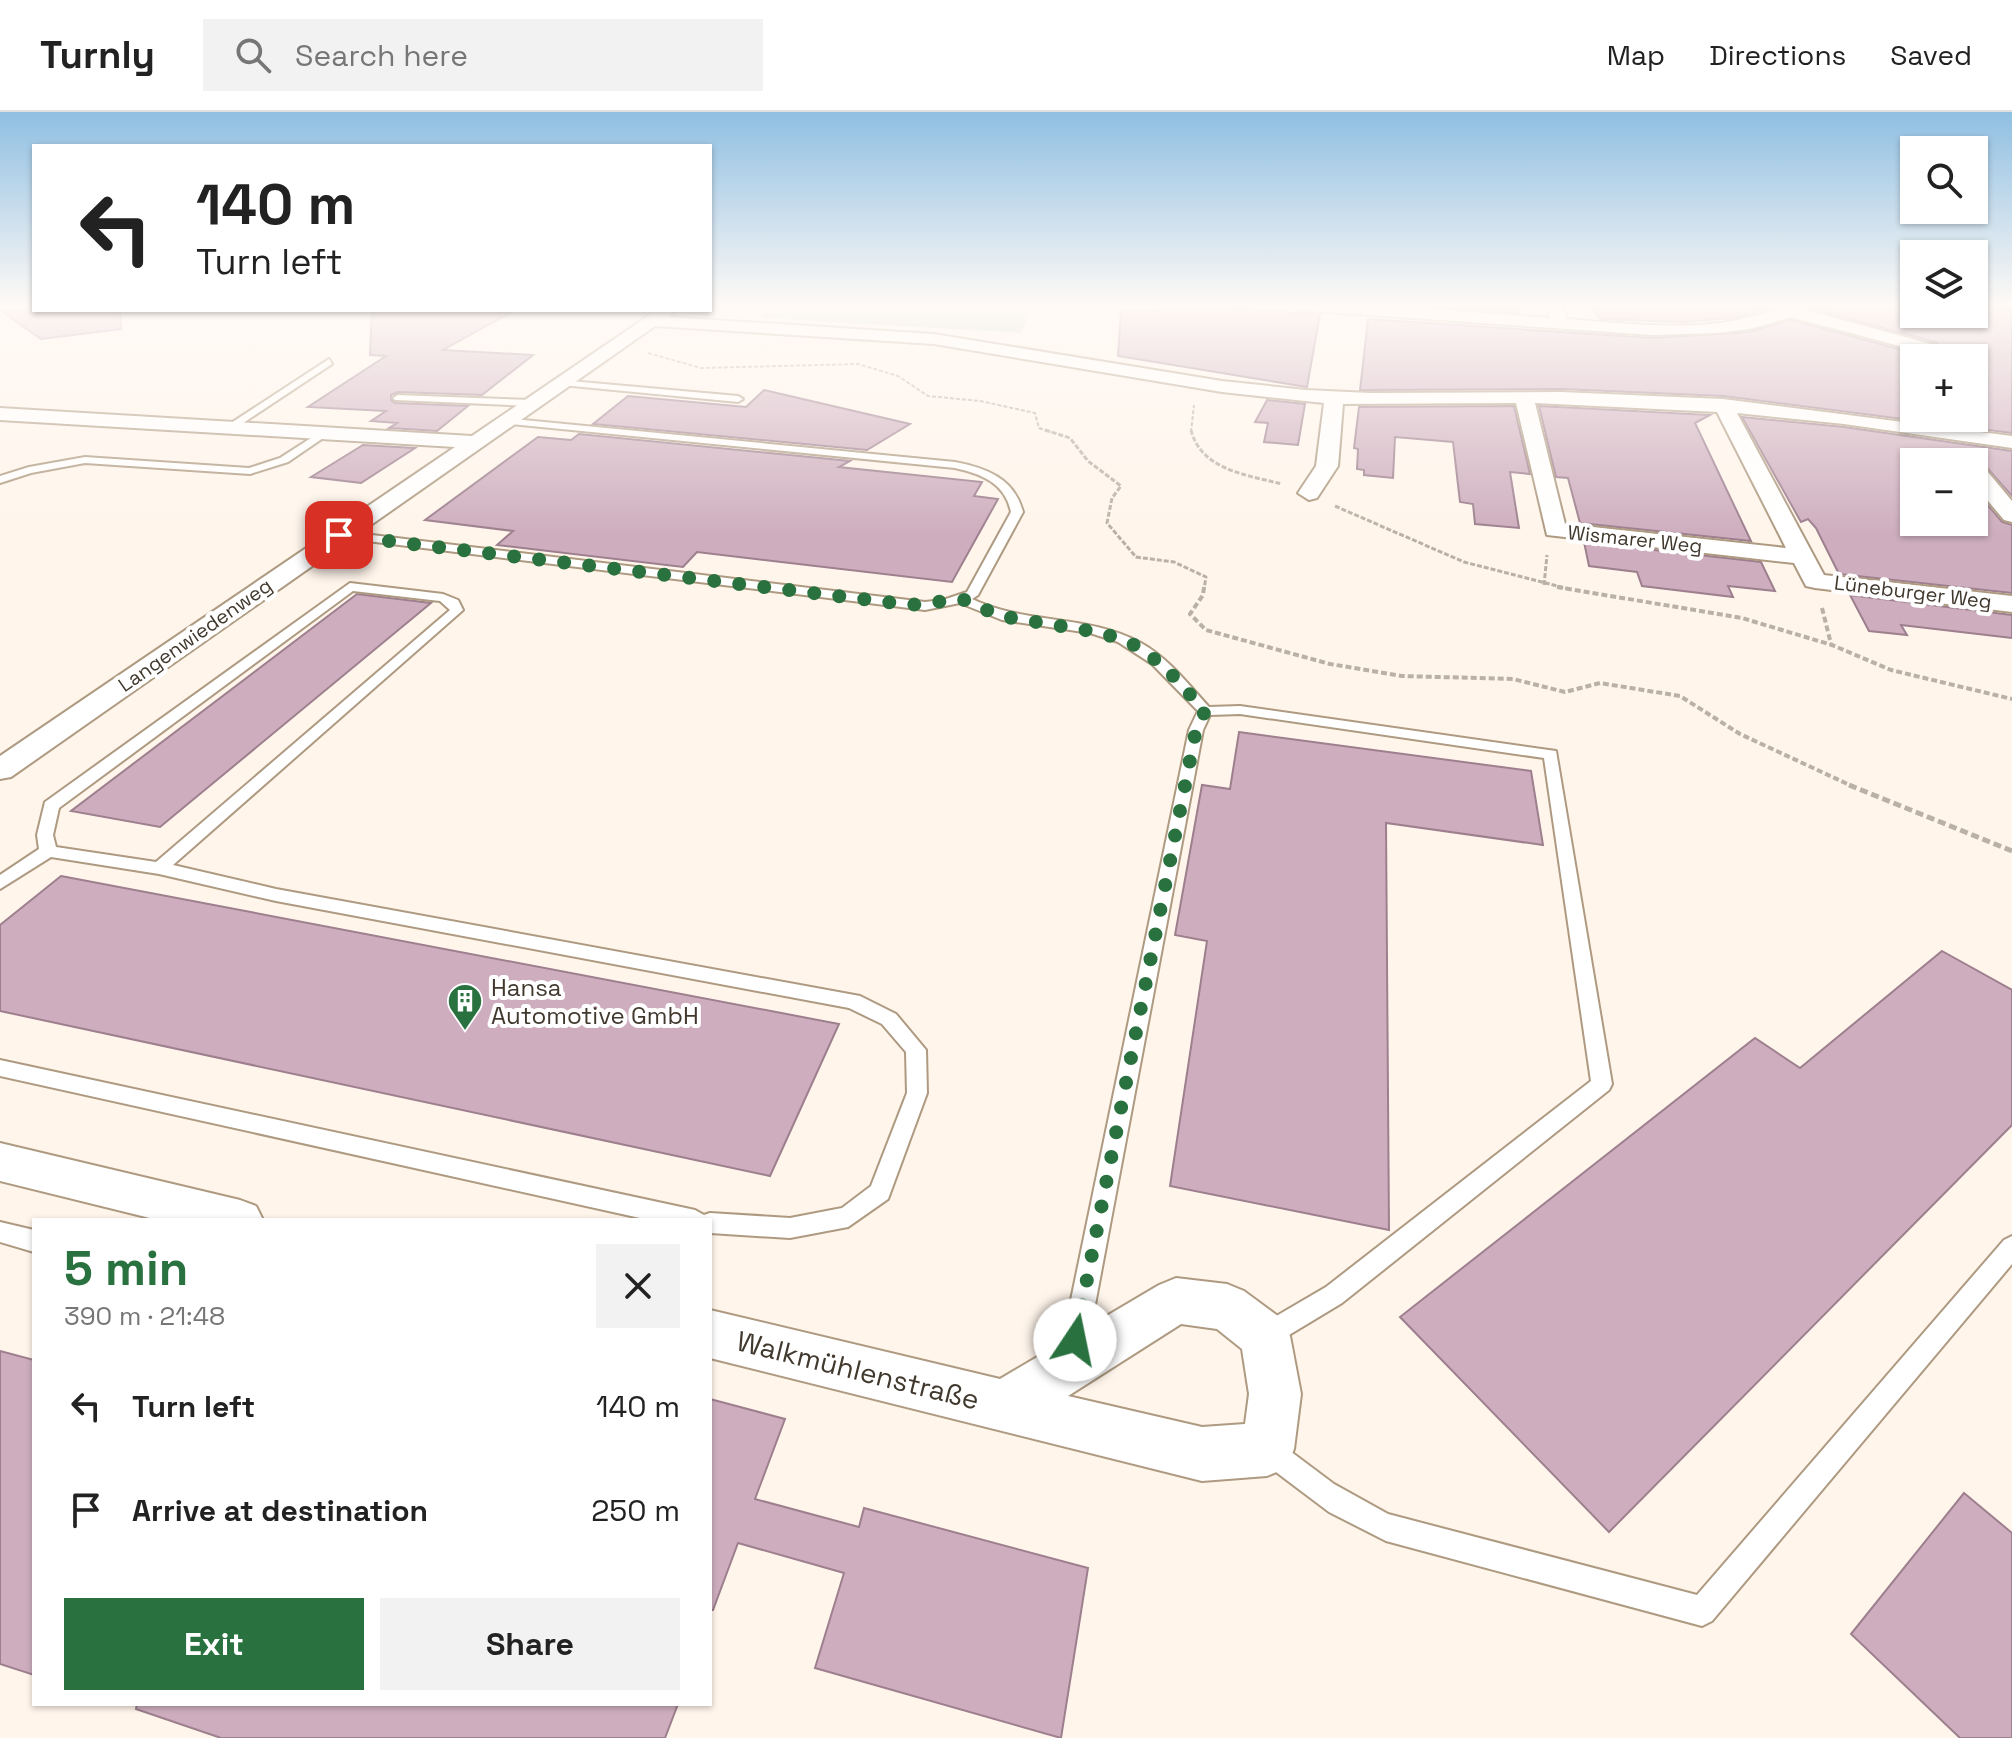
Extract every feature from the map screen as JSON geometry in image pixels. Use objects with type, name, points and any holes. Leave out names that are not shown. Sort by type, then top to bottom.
[{"type":"street","points":[[1185,381],[1334,397],[1524,398],[1723,405],[1900,426]]},
{"type":"street","name":"Langenwiedenweg","points":[[0,770],[562,382]]},
{"type":"street","points":[[1309,493],[1327,466],[1334,397]]},
{"type":"street","name":"Wismarer Weg","points":[[1524,398],[1555,530],[1803,557]]},
{"type":"street","name":"Lüneburger Weg","points":[[1723,405],[1815,581],[2012,604]]},
{"type":"street","points":[[0,414],[474,442]]},
{"type":"street","points":[[1988,429],[2012,428]]},
{"type":"street","points":[[1943,432],[1956,448]]},
{"type":"street","points":[[1948,432],[2012,442]]},
{"type":"street","points":[[1988,487],[2012,515]]},
{"type":"street","points":[[0,1162],[232,1218]]},
{"type":"street","name":"Walkmühlenstraße","points":[[1006,1405],[1176,1301],[1227,1307],[1265,1336]]},
{"type":"street","name":"Walkmühlenstraße","points":[[712,1334],[1202,1454],[1267,1449]]},
{"type":"street","points":[[1265,1336],[1275,1394],[1267,1449]]},
{"type":"lane","points":[[230,427],[300,381]]},
{"type":"lane","points":[[562,382],[738,399]]},
{"type":"lane","points":[[398,398],[531,403]]},
{"type":"lane","points":[[339,535],[911,605],[962,599],[978,588],[1017,512],[1008,489],[983,471],[955,465],[504,421]]},
{"type":"lane","points":[[0,480],[29,470],[85,460],[250,471],[284,460],[325,432]]},
{"type":"lane","points":[[48,851],[45,835],[51,806],[350,587],[443,598],[453,603],[457,610],[450,618],[159,868]]},
{"type":"lane","points":[[962,599],[1000,616],[1090,630],[1137,646],[1165,667],[1205,711],[1240,710],[1551,754],[1602,1084],[1334,1295],[1265,1336]]},
{"type":"lane","points":[[1071,1366],[1193,745],[1205,711]]},
{"type":"lane","points":[[0,883],[48,851],[159,868],[276,895],[853,1001],[889,1019],[916,1050],[917,1093],[880,1192],[848,1217],[790,1228],[712,1223]]},
{"type":"lane","points":[[0,1068],[686,1218]]},
{"type":"lane","points":[[0,1232],[32,1240]]},
{"type":"lane","points":[[1267,1449],[1320,1493],[1386,1527],[1702,1611],[2012,1247]]},
{"type":"path","points":[[905,381],[928,396],[980,401],[1035,413],[1039,428],[1070,438],[1088,461],[1121,486],[1112,498],[1107,523],[1136,557],[1174,562],[1206,577],[1203,595],[1190,614],[1206,630],[1330,664],[1402,676],[1513,679],[1565,692],[1600,683],[1680,696],[1740,734],[2012,851]]},
{"type":"path","points":[[1197,383],[1190,433],[1205,457],[1220,466],[1309,493],[1389,532],[1478,566],[1558,588],[1742,618],[1832,645],[1891,670],[2012,699]]},
{"type":"path","points":[[1815,581],[1832,645]]},
{"type":"building","points":[[348,381],[500,381],[482,395],[398,392],[391,395],[395,403],[468,406],[437,431],[389,428],[397,423],[371,421],[386,411],[308,407]]},
{"type":"building","points":[[1270,381],[1308,381],[1307,387]]},
{"type":"building","points":[[1361,381],[1900,381],[1900,419],[1723,396],[1561,389],[1360,390]]},
{"type":"building","points":[[1988,381],[2012,381],[2012,433],[1988,430]]},
{"type":"building","points":[[764,390],[910,424],[867,450],[593,424],[628,396],[746,407]]},
{"type":"building","points":[[1267,400],[1305,404],[1298,445],[1264,442],[1268,423],[1255,422]]},
{"type":"building","points":[[1514,406],[1530,474],[1510,472],[1519,528],[1475,524],[1473,504],[1460,502],[1453,442],[1395,437],[1393,478],[1364,475],[1364,470],[1357,469],[1358,449],[1354,448],[1359,407]]},
{"type":"building","points":[[1539,406],[1710,415],[1695,423],[1751,541],[1580,523],[1568,478],[1556,477]]},
{"type":"building","points":[[1742,417],[1844,427],[2012,451],[2012,496],[1988,469],[1988,448],[1900,448],[1900,536],[1988,536],[1988,506],[2002,522],[2012,525],[2012,593],[1839,574],[1816,528],[1808,519],[1801,522]]},
{"type":"building","points":[[579,434],[850,461],[839,467],[982,482],[974,496],[998,499],[952,582],[697,552],[683,567],[497,545],[513,531],[425,520],[538,437],[571,440]]},
{"type":"building","points":[[363,445],[415,448],[361,483],[311,477]]},
{"type":"building","points":[[1584,542],[1761,562],[1775,591],[1728,586],[1733,597],[1642,586],[1637,572],[1589,566]]},
{"type":"building","points":[[357,594],[431,603],[160,827],[71,811]]},
{"type":"building","points":[[1850,595],[2012,615],[2012,638],[1901,625],[1907,635],[1869,631]]},
{"type":"building","points":[[1239,732],[1531,771],[1543,845],[1386,823],[1389,1230],[1170,1186],[1207,941],[1175,935],[1202,785],[1230,789]]},
{"type":"building","name":"Hansa Automotive GmbH","points":[[61,876],[839,1024],[770,1176],[0,1011],[0,925]]},
{"type":"building","points":[[1942,951],[2012,990],[2012,1125],[1609,1532],[1400,1317],[1755,1038],[1800,1068]]},
{"type":"building","points":[[0,1351],[32,1359],[32,1674],[0,1664]]},
{"type":"building","points":[[712,1400],[785,1419],[755,1499],[859,1527],[864,1508],[1088,1568],[1061,1738],[815,1668],[844,1573],[738,1543],[713,1610]]},
{"type":"building","points":[[1964,1493],[2012,1533],[2012,1738],[1960,1738],[1851,1634]]},
{"type":"building","points":[[137,1706],[677,1706],[665,1738],[221,1738],[136,1709]]},
{"type":"place","name":"Hansa Automotive GmbH","points":[[465,1032]]},
{"type":"route","points":[[339,535],[911,605],[945,604],[962,599],[1000,616],[1064,624],[1103,633],[1137,646],[1165,667],[1205,711],[1196,730],[1075,1340]]}]
